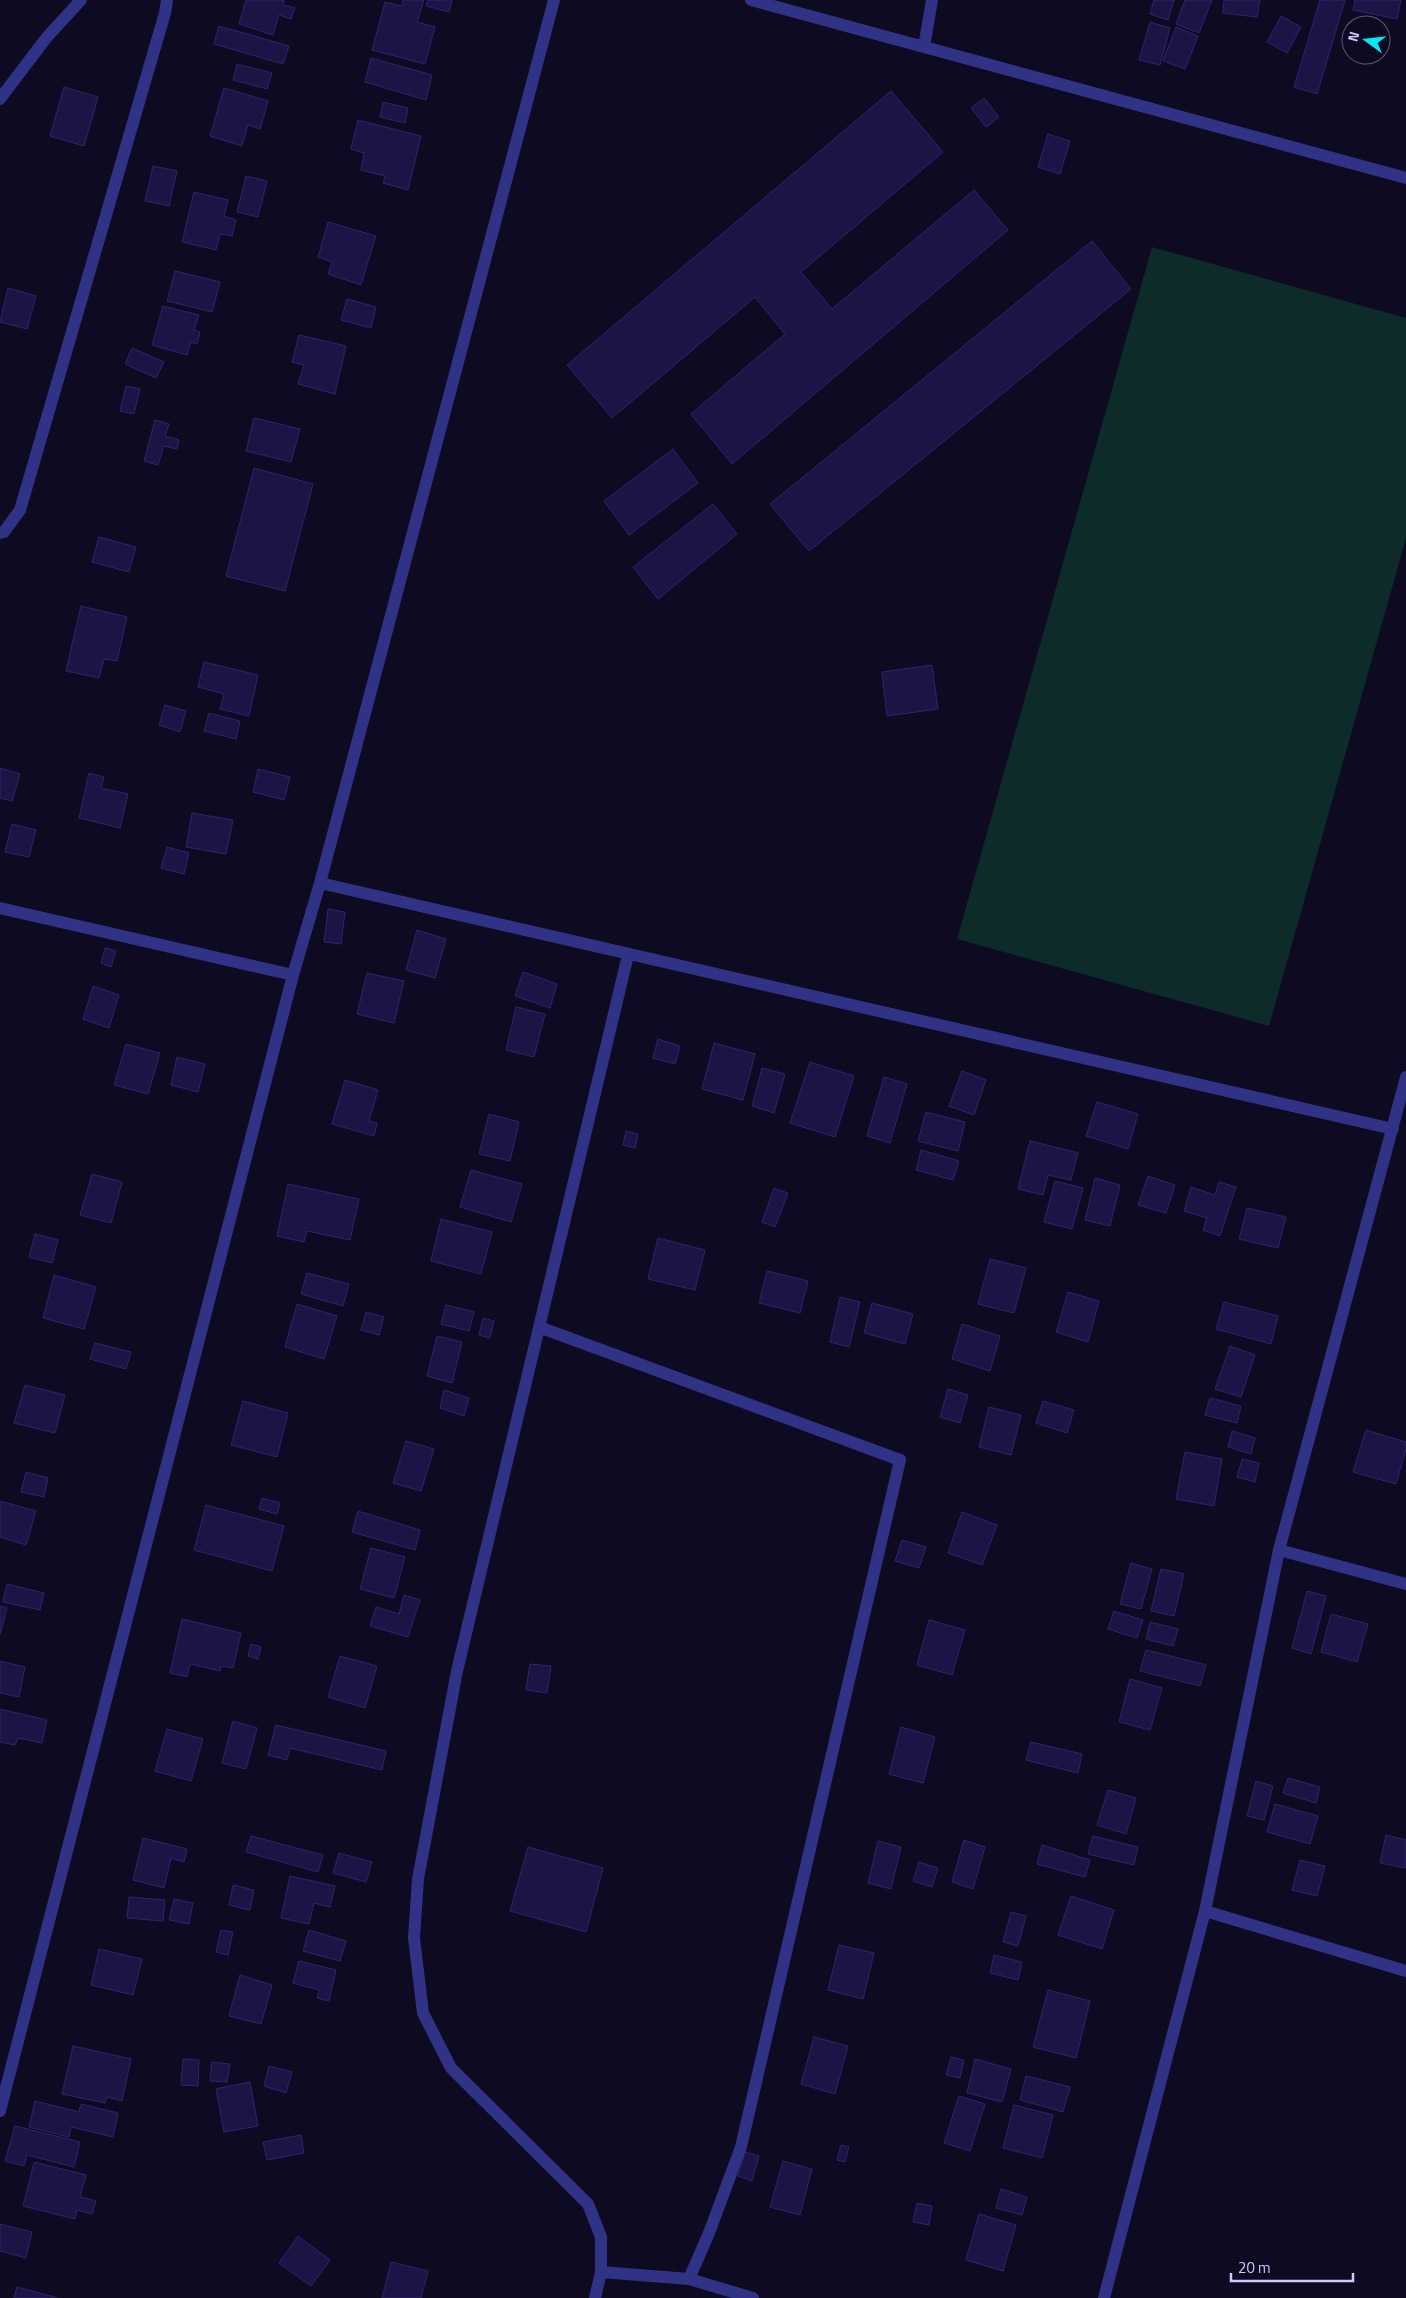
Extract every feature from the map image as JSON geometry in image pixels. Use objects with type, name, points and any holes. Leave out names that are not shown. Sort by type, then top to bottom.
[{"type":"street","points":[[0,99],[47,37],[81,0]]},
{"type":"street","points":[[0,532],[4,532],[20,510],[165,13],[167,0]]},
{"type":"street","points":[[0,2108],[293,975],[320,882],[554,0]]},
{"type":"street","points":[[751,0],[1406,178]]},
{"type":"street","points":[[924,47],[932,0]]},
{"type":"street","points":[[320,882],[628,955],[1393,1129]]},
{"type":"street","points":[[0,908],[293,975]]},
{"type":"street","points":[[595,2298],[601,2272],[601,2237],[588,2204],[451,2068],[423,2013],[414,1938],[418,1878],[457,1671],[628,955]]},
{"type":"street","points":[[1104,2298],[1205,1911],[1279,1550],[1406,1077]]},
{"type":"street","points":[[539,1327],[900,1460],[741,2147],[709,2233],[689,2279]]},
{"type":"street","points":[[1279,1550],[1406,1584]]},
{"type":"street","points":[[1205,1911],[1406,1971]]},
{"type":"street","points":[[601,2272],[689,2279],[753,2298]]},
{"type":"green space","points":[[1152,247],[1406,318],[1406,538],[1269,1026],[957,939]]},
{"type":"building","points":[[246,0],[284,0],[283,5],[295,8],[291,19],[279,15],[273,35],[239,24]]},
{"type":"building","points":[[403,0],[424,0],[417,22],[435,27],[425,64],[372,50],[385,2],[402,6]]},
{"type":"building","points":[[428,0],[452,0],[449,12],[426,6]]},
{"type":"building","points":[[1154,0],[1174,0],[1168,20],[1150,14]]},
{"type":"building","points":[[1185,0],[1212,0],[1199,33],[1176,24]]},
{"type":"building","points":[[1224,0],[1260,0],[1257,17],[1223,13]]},
{"type":"building","points":[[1320,0],[1345,0],[1317,94],[1294,87]]},
{"type":"building","points":[[1355,0],[1401,0],[1397,19],[1391,18],[1391,15],[1377,15],[1353,10]]},
{"type":"building","points":[[1281,16],[1301,27],[1287,53],[1267,42]]},
{"type":"building","points":[[1150,22],[1170,28],[1160,65],[1139,60]]},
{"type":"building","points":[[219,26],[289,46],[283,64],[214,44]]},
{"type":"building","points":[[1176,27],[1198,36],[1185,69],[1163,61]]},
{"type":"building","points":[[371,58],[432,75],[426,100],[365,82]]},
{"type":"building","points":[[237,64],[272,73],[267,89],[233,80]]},
{"type":"building","points":[[64,87],[98,97],[84,146],[50,136]]},
{"type":"building","points":[[224,88],[268,101],[260,129],[248,125],[242,146],[210,136]]},
{"type":"building","points":[[891,91],[943,152],[801,272],[832,309],[974,190],[1008,230],[732,464],[691,414],[785,334],[755,297],[612,418],[567,365]]},
{"type":"building","points":[[984,98],[999,117],[986,127],[971,108]]},
{"type":"building","points":[[383,102],[408,108],[405,123],[380,117]]},
{"type":"building","points":[[358,120],[421,136],[408,190],[383,183],[385,176],[361,170],[364,153],[351,149]]},
{"type":"building","points":[[1048,134],[1070,141],[1060,174],[1038,167]]},
{"type":"building","points":[[153,166],[177,171],[169,206],[145,201]]},
{"type":"building","points":[[246,176],[267,181],[258,217],[237,212]]},
{"type":"building","points":[[194,192],[228,200],[224,216],[236,220],[232,236],[220,234],[216,250],[182,242]]},
{"type":"building","points":[[328,222],[376,236],[361,285],[328,274],[332,262],[318,257]]},
{"type":"building","points":[[1092,241],[1131,289],[809,551],[770,504]]},
{"type":"building","points":[[175,271],[220,282],[212,312],[167,301]]},
{"type":"building","points":[[8,288],[36,296],[27,329],[0,322]]},
{"type":"building","points":[[347,299],[376,307],[371,328],[341,320]]},
{"type":"building","points":[[163,306],[199,315],[194,330],[200,332],[197,344],[191,342],[187,355],[152,345]]},
{"type":"building","points":[[299,335],[346,346],[335,394],[298,384],[304,365],[292,362]]},
{"type":"building","points":[[132,348],[164,362],[156,378],[125,364]]},
{"type":"building","points":[[126,386],[140,389],[134,414],[120,411]]},
{"type":"building","points":[[254,418],[300,429],[291,462],[246,451]]},
{"type":"building","points":[[155,420],[169,424],[165,436],[179,440],[177,449],[164,446],[158,465],[144,461]]},
{"type":"building","points":[[673,449],[698,483],[629,535],[604,501]]},
{"type":"building","points":[[254,468],[313,484],[285,591],[226,576]]},
{"type":"building","points":[[713,504],[737,534],[658,599],[633,567]]},
{"type":"building","points":[[99,537],[136,547],[129,572],[92,562]]},
{"type":"building","points":[[81,606],[127,617],[117,661],[104,659],[99,678],[66,671]]},
{"type":"building","points":[[204,662],[258,675],[249,716],[220,709],[224,694],[198,687]]},
{"type":"building","points":[[932,665],[938,709],[887,716],[882,672]]},
{"type":"building","points":[[165,705],[186,711],[180,732],[159,725]]},
{"type":"building","points":[[209,713],[240,721],[236,739],[204,731]]},
{"type":"building","points":[[0,768],[20,774],[12,801],[0,798]]},
{"type":"building","points":[[258,769],[290,777],[284,800],[253,792]]},
{"type":"building","points":[[89,773],[104,777],[101,788],[128,794],[120,828],[79,818]]},
{"type":"building","points":[[192,813],[233,820],[226,854],[186,847]]},
{"type":"building","points":[[12,824],[36,830],[29,857],[5,852]]},
{"type":"building","points":[[167,847],[189,853],[184,874],[161,868]]},
{"type":"building","points":[[328,909],[345,912],[341,944],[324,942]]},
{"type":"building","points":[[417,930],[446,939],[435,978],[406,970]]},
{"type":"building","points":[[105,948],[116,951],[111,967],[101,963]]},
{"type":"building","points":[[523,972],[557,984],[550,1008],[515,996]]},
{"type":"building","points":[[367,973],[404,981],[394,1023],[357,1014]]},
{"type":"building","points":[[93,986],[119,995],[109,1028],[83,1019]]},
{"type":"building","points":[[516,1007],[545,1014],[534,1057],[506,1050]]},
{"type":"building","points":[[658,1039],[680,1046],[675,1064],[653,1058]]},
{"type":"building","points":[[714,1043],[755,1054],[743,1100],[702,1089]]},
{"type":"building","points":[[126,1044],[160,1053],[148,1094],[114,1085]]},
{"type":"building","points":[[177,1057],[205,1064],[198,1092],[171,1085]]},
{"type":"building","points":[[810,1062],[854,1076],[835,1137],[790,1123]]},
{"type":"building","points":[[762,1068],[785,1074],[774,1113],[752,1106]]},
{"type":"building","points":[[962,1071],[986,1080],[974,1115],[949,1106]]},
{"type":"building","points":[[884,1077],[907,1084],[890,1143],[867,1136]]},
{"type":"building","points":[[345,1080],[378,1090],[369,1121],[377,1123],[374,1136],[332,1124]]},
{"type":"building","points":[[1097,1102],[1138,1114],[1128,1149],[1086,1136]]},
{"type":"building","points":[[926,1112],[965,1122],[958,1151],[918,1141]]},
{"type":"building","points":[[489,1114],[519,1122],[510,1161],[479,1154]]},
{"type":"building","points":[[626,1131],[638,1134],[635,1148],[623,1145]]},
{"type":"building","points":[[1030,1141],[1078,1153],[1071,1180],[1048,1175],[1043,1195],[1018,1189]]},
{"type":"building","points":[[921,1150],[959,1161],[953,1180],[916,1170]]},
{"type":"building","points":[[471,1170],[522,1184],[511,1222],[460,1207]]},
{"type":"building","points":[[92,1174],[122,1182],[111,1223],[80,1215]]},
{"type":"building","points":[[1148,1176],[1175,1185],[1166,1213],[1138,1205]]},
{"type":"building","points":[[1095,1178],[1120,1185],[1110,1226],[1085,1220]]},
{"type":"building","points":[[1055,1181],[1083,1188],[1072,1229],[1044,1222]]},
{"type":"building","points":[[1219,1182],[1236,1187],[1220,1236],[1203,1230],[1207,1218],[1184,1211],[1191,1187],[1215,1195]]},
{"type":"building","points":[[288,1184],[359,1199],[350,1240],[307,1231],[304,1242],[277,1236]]},
{"type":"building","points":[[774,1188],[788,1193],[775,1227],[762,1222]]},
{"type":"building","points":[[1247,1208],[1286,1217],[1278,1248],[1239,1239]]},
{"type":"building","points":[[441,1219],[492,1232],[481,1274],[431,1261]]},
{"type":"building","points":[[35,1234],[58,1240],[52,1263],[29,1257]]},
{"type":"building","points":[[658,1238],[705,1250],[695,1290],[648,1279]]},
{"type":"building","points":[[990,1259],[1026,1268],[1014,1313],[978,1304]]},
{"type":"building","points":[[767,1271],[808,1281],[800,1313],[759,1303]]},
{"type":"building","points":[[307,1273],[349,1284],[343,1306],[301,1294]]},
{"type":"building","points":[[54,1275],[96,1287],[84,1329],[43,1318]]},
{"type":"building","points":[[1068,1292],[1099,1301],[1088,1342],[1056,1332]]},
{"type":"building","points":[[840,1297],[860,1302],[849,1347],[830,1342]]},
{"type":"building","points":[[1224,1302],[1278,1316],[1271,1344],[1216,1329]]},
{"type":"building","points":[[872,1303],[913,1314],[905,1344],[864,1333]]},
{"type":"building","points":[[297,1304],[337,1316],[324,1359],[285,1347]]},
{"type":"building","points":[[446,1305],[474,1312],[469,1331],[441,1324]]},
{"type":"building","points":[[366,1312],[384,1317],[379,1335],[361,1330]]},
{"type":"building","points":[[483,1318],[494,1321],[490,1338],[479,1335]]},
{"type":"building","points":[[962,1324],[1000,1336],[990,1371],[952,1359]]},
{"type":"building","points":[[437,1336],[462,1342],[452,1383],[427,1376]]},
{"type":"building","points":[[95,1343],[131,1352],[126,1369],[90,1359]]},
{"type":"building","points":[[1230,1346],[1255,1355],[1241,1397],[1215,1389]]},
{"type":"building","points":[[25,1385],[65,1395],[55,1433],[14,1423]]},
{"type":"building","points":[[948,1389],[968,1395],[960,1423],[940,1417]]},
{"type":"building","points":[[444,1390],[469,1398],[464,1416],[440,1408]]},
{"type":"building","points":[[1210,1398],[1241,1406],[1237,1423],[1205,1415]]},
{"type":"building","points":[[243,1401],[288,1413],[277,1457],[231,1445]]},
{"type":"building","points":[[1043,1401],[1074,1410],[1067,1433],[1036,1423]]},
{"type":"building","points":[[989,1407],[1021,1415],[1011,1455],[979,1447]]},
{"type":"building","points":[[1366,1430],[1406,1442],[1406,1449],[1396,1484],[1353,1472]]},
{"type":"building","points":[[1232,1431],[1255,1438],[1251,1454],[1228,1447]]},
{"type":"building","points":[[406,1441],[434,1449],[421,1491],[393,1483]]},
{"type":"building","points":[[1185,1452],[1222,1459],[1214,1506],[1176,1499]]},
{"type":"building","points":[[1242,1459],[1259,1463],[1255,1482],[1237,1477]]},
{"type":"building","points":[[26,1472],[48,1478],[44,1497],[21,1492]]},
{"type":"building","points":[[262,1498],[280,1503],[277,1514],[259,1509]]},
{"type":"building","points":[[0,1501],[36,1511],[26,1545],[0,1537]]},
{"type":"building","points":[[206,1505],[284,1526],[272,1571],[194,1550]]},
{"type":"building","points":[[358,1511],[420,1530],[415,1550],[352,1532]]},
{"type":"building","points":[[962,1512],[997,1525],[982,1565],[948,1553]]},
{"type":"building","points":[[902,1540],[926,1547],[919,1568],[895,1561]]},
{"type":"building","points":[[371,1548],[405,1557],[394,1598],[360,1589]]},
{"type":"building","points":[[1131,1563],[1152,1569],[1141,1609],[1120,1604]]},
{"type":"building","points":[[1161,1569],[1184,1574],[1174,1616],[1151,1611]]},
{"type":"building","points":[[7,1584],[44,1593],[40,1610],[3,1602]]},
{"type":"building","points":[[1307,1591],[1326,1596],[1311,1654],[1292,1648]]},
{"type":"building","points":[[404,1595],[420,1600],[408,1637],[370,1626],[376,1607],[399,1614]]},
{"type":"building","points":[[0,1606],[7,1608],[0,1635]]},
{"type":"building","points":[[1114,1611],[1143,1620],[1137,1638],[1108,1629]]},
{"type":"building","points":[[1331,1614],[1368,1624],[1357,1662],[1321,1652]]},
{"type":"building","points":[[182,1619],[241,1633],[233,1668],[221,1666],[220,1671],[190,1664],[187,1677],[170,1673]]},
{"type":"building","points":[[929,1620],[965,1630],[952,1675],[917,1665]]},
{"type":"building","points":[[1150,1622],[1178,1629],[1173,1646],[1146,1639]]},
{"type":"building","points":[[251,1644],[261,1647],[258,1659],[248,1656]]},
{"type":"building","points":[[1146,1650],[1206,1665],[1200,1686],[1140,1671]]},
{"type":"building","points":[[340,1656],[377,1666],[365,1708],[328,1697]]},
{"type":"building","points":[[0,1661],[25,1667],[19,1697],[0,1693]]},
{"type":"building","points":[[530,1664],[551,1666],[547,1693],[526,1690]]},
{"type":"building","points":[[1130,1679],[1162,1688],[1150,1730],[1119,1722]]},
{"type":"building","points":[[0,1709],[47,1720],[42,1743],[18,1738],[15,1745],[0,1742]]},
{"type":"building","points":[[233,1721],[257,1728],[246,1769],[222,1763]]},
{"type":"building","points":[[276,1725],[386,1751],[382,1770],[290,1748],[287,1760],[268,1755]]},
{"type":"building","points":[[901,1727],[935,1737],[923,1783],[889,1774]]},
{"type":"building","points":[[167,1729],[203,1739],[191,1781],[155,1771]]},
{"type":"building","points":[[1031,1742],[1082,1754],[1078,1773],[1026,1760]]},
{"type":"building","points":[[1288,1778],[1320,1787],[1316,1803],[1283,1793]]},
{"type":"building","points":[[1256,1781],[1273,1786],[1264,1820],[1247,1816]]},
{"type":"building","points":[[1108,1790],[1136,1798],[1126,1834],[1097,1825]]},
{"type":"building","points":[[1275,1804],[1318,1816],[1310,1844],[1267,1832]]},
{"type":"building","points":[[1386,1835],[1406,1840],[1406,1868],[1380,1863]]},
{"type":"building","points":[[251,1836],[323,1855],[318,1872],[246,1852]]},
{"type":"building","points":[[1093,1836],[1138,1847],[1134,1865],[1088,1854]]},
{"type":"building","points":[[143,1838],[187,1849],[184,1862],[171,1858],[164,1888],[133,1880]]},
{"type":"building","points":[[964,1840],[985,1847],[973,1889],[952,1882]]},
{"type":"building","points":[[878,1841],[901,1847],[891,1889],[868,1883]]},
{"type":"building","points":[[1042,1845],[1090,1860],[1085,1877],[1037,1864]]},
{"type":"building","points":[[528,1847],[603,1868],[586,1932],[510,1911]]},
{"type":"building","points":[[339,1853],[372,1862],[366,1882],[333,1873]]},
{"type":"building","points":[[1300,1860],[1325,1866],[1317,1896],[1292,1890]]},
{"type":"building","points":[[919,1862],[938,1868],[932,1887],[913,1881]]},
{"type":"building","points":[[290,1876],[335,1886],[330,1907],[314,1903],[309,1924],[281,1918]]},
{"type":"building","points":[[233,1885],[254,1890],[250,1910],[229,1905]]},
{"type":"building","points":[[1071,1896],[1114,1910],[1102,1949],[1058,1935]]},
{"type":"building","points":[[129,1897],[165,1900],[163,1921],[127,1918]]},
{"type":"building","points":[[174,1899],[193,1903],[189,1924],[169,1920]]},
{"type":"building","points":[[1011,1912],[1026,1916],[1018,1946],[1003,1942]]},
{"type":"building","points":[[221,1930],[233,1932],[228,1955],[216,1952]]},
{"type":"building","points":[[309,1930],[346,1941],[340,1961],[303,1951]]},
{"type":"building","points":[[839,1945],[874,1953],[863,1999],[828,1990]]},
{"type":"building","points":[[99,1949],[142,1959],[133,1995],[91,1985]]},
{"type":"building","points":[[994,1955],[1022,1962],[1018,1980],[990,1973]]},
{"type":"building","points":[[299,1961],[336,1970],[329,2001],[317,1998],[319,1990],[293,1983]]},
{"type":"building","points":[[240,1975],[272,1985],[261,2024],[229,2016]]},
{"type":"building","points":[[1048,1990],[1090,2001],[1076,2058],[1033,2047]]},
{"type":"building","points":[[814,2037],[848,2046],[835,2094],[801,2084]]},
{"type":"building","points":[[73,2046],[131,2059],[122,2101],[107,2097],[105,2103],[62,2094]]},
{"type":"building","points":[[951,2057],[964,2060],[960,2078],[946,2075]]},
{"type":"building","points":[[183,2059],[199,2060],[198,2086],[181,2085]]},
{"type":"building","points":[[975,2059],[1011,2069],[1002,2102],[967,2093]]},
{"type":"building","points":[[212,2062],[230,2064],[227,2082],[210,2081]]},
{"type":"building","points":[[269,2066],[292,2072],[286,2093],[264,2086]]},
{"type":"building","points":[[1026,2076],[1070,2087],[1063,2112],[1020,2100]]},
{"type":"building","points":[[250,2082],[258,2126],[224,2132],[216,2089]]},
{"type":"building","points":[[959,2096],[985,2104],[970,2151],[944,2143]]},
{"type":"building","points":[[35,2101],[79,2112],[81,2104],[118,2113],[113,2137],[71,2127],[69,2137],[29,2127]]},
{"type":"building","points":[[1014,2105],[1053,2115],[1042,2158],[1003,2148]]},
{"type":"building","points":[[15,2126],[80,2142],[74,2167],[27,2155],[24,2166],[5,2161]]},
{"type":"building","points":[[301,2135],[304,2153],[267,2160],[263,2142]]},
{"type":"building","points":[[841,2145],[849,2147],[845,2162],[837,2160]]},
{"type":"building","points":[[745,2152],[759,2156],[752,2181],[738,2176]]},
{"type":"building","points":[[783,2161],[812,2169],[800,2215],[770,2207]]},
{"type":"building","points":[[34,2162],[86,2175],[80,2197],[96,2201],[92,2214],[77,2210],[75,2219],[23,2206]]},
{"type":"building","points":[[1001,2189],[1027,2197],[1022,2215],[996,2208]]},
{"type":"building","points":[[917,2203],[932,2206],[929,2225],[913,2222]]},
{"type":"building","points":[[979,2214],[1016,2225],[1003,2271],[966,2260]]},
{"type":"building","points":[[0,2224],[32,2232],[26,2258],[0,2251]]},
{"type":"building","points":[[298,2236],[330,2260],[311,2286],[279,2263]]},
{"type":"building","points":[[391,2262],[428,2271],[421,2298],[382,2298]]},
{"type":"building","points":[[17,2287],[58,2298],[14,2298]]}]
